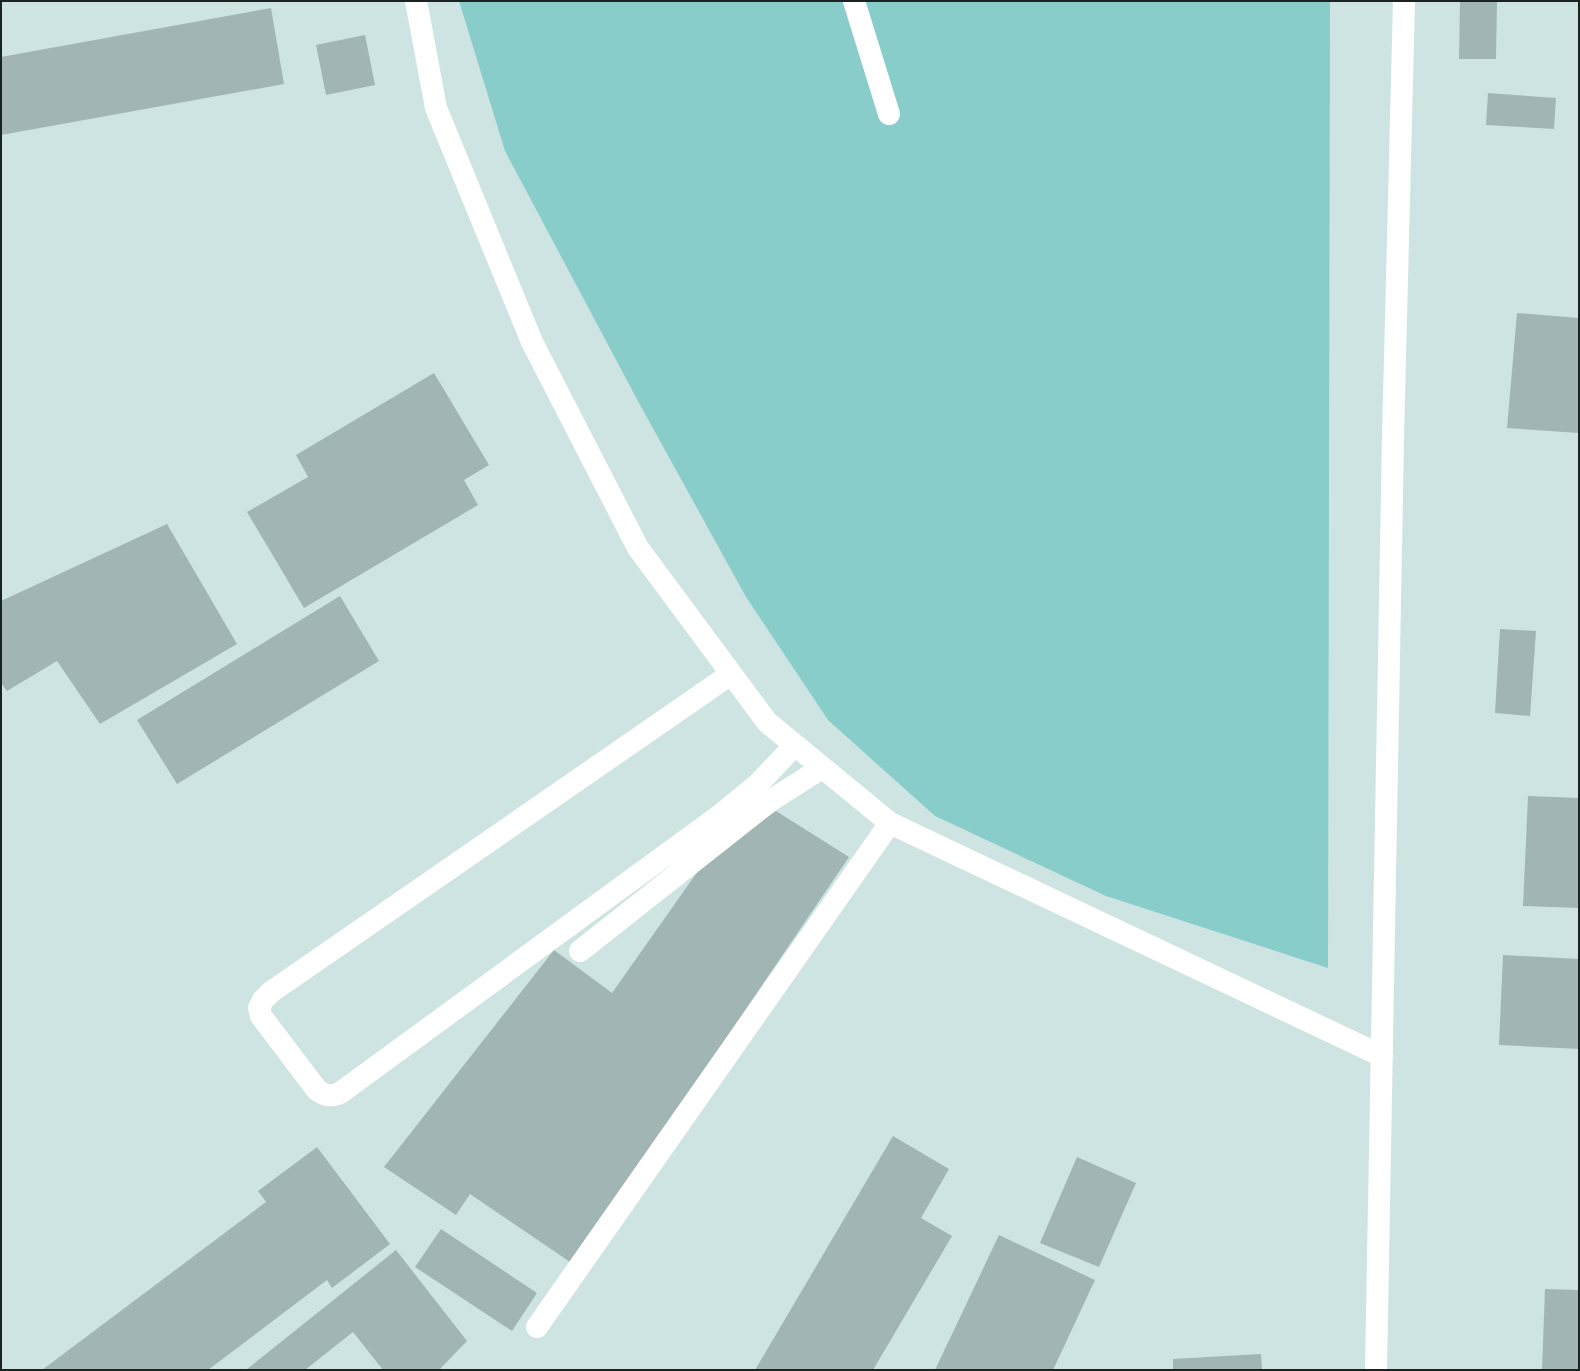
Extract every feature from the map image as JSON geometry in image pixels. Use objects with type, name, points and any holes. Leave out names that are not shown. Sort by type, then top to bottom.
[{"type":"street","points":[[416,1],[436,108],[532,342],[638,548],[767,722],[890,823],[1382,1056]]},
{"type":"street","points":[[854,1],[889,114]]},
{"type":"street","points":[[1376,1370],[1392,437],[1404,1]]},
{"type":"street","points":[[731,674],[271,992],[263,1000],[259,1008],[262,1016],[317,1090],[325,1095],[333,1096],[340,1093],[719,816],[758,784],[795,745]]},
{"type":"street","points":[[580,951],[770,801],[822,768]]},
{"type":"street","points":[[537,1327],[890,823]]},
{"type":"shaded area","points":[[459,1],[1330,1],[1328,968],[1106,896],[935,816],[828,720],[746,597],[639,403],[505,151]]},
{"type":"building","points":[[1460,1],[1497,1],[1496,59],[1459,59]]},
{"type":"building","points":[[271,8],[284,84],[1,135],[1,57]]},
{"type":"building","points":[[365,35],[375,85],[326,95],[316,45]]},
{"type":"building","points":[[1488,93],[1556,98],[1554,129],[1486,125]]},
{"type":"building","points":[[1517,313],[1579,318],[1579,433],[1507,428]]},
{"type":"building","points":[[434,373],[489,465],[464,480],[478,505],[304,608],[247,512],[308,477],[296,455]]},
{"type":"building","points":[[167,524],[237,644],[100,724],[57,661],[7,691],[1,683],[1,601]]},
{"type":"building","points":[[340,596],[379,661],[177,784],[137,720]]},
{"type":"building","points":[[1500,629],[1536,631],[1530,716],[1495,713]]},
{"type":"building","points":[[1528,796],[1579,798],[1579,908],[1523,906]]},
{"type":"building","points":[[776,811],[849,857],[573,1264],[470,1194],[456,1215],[384,1167],[554,950],[612,993],[705,861]]},
{"type":"building","points":[[1503,955],[1579,959],[1579,1049],[1499,1045]]},
{"type":"building","points":[[893,1136],[949,1169],[921,1218],[952,1236],[873,1370],[755,1370]]},
{"type":"building","points":[[317,1147],[390,1244],[332,1288],[327,1280],[208,1370],[42,1370],[266,1202],[258,1191]]},
{"type":"building","points":[[1077,1157],[1136,1183],[1099,1267],[1040,1243]]},
{"type":"building","points":[[441,1229],[537,1293],[512,1331],[415,1267]]},
{"type":"building","points":[[999,1235],[1095,1280],[1053,1370],[935,1370]]},
{"type":"building","points":[[396,1250],[467,1341],[439,1370],[383,1370],[353,1332],[305,1370],[246,1370]]},
{"type":"building","points":[[1545,1289],[1579,1290],[1579,1370],[1542,1370]]},
{"type":"building","points":[[1261,1354],[1262,1370],[1173,1370],[1173,1359]]}]
